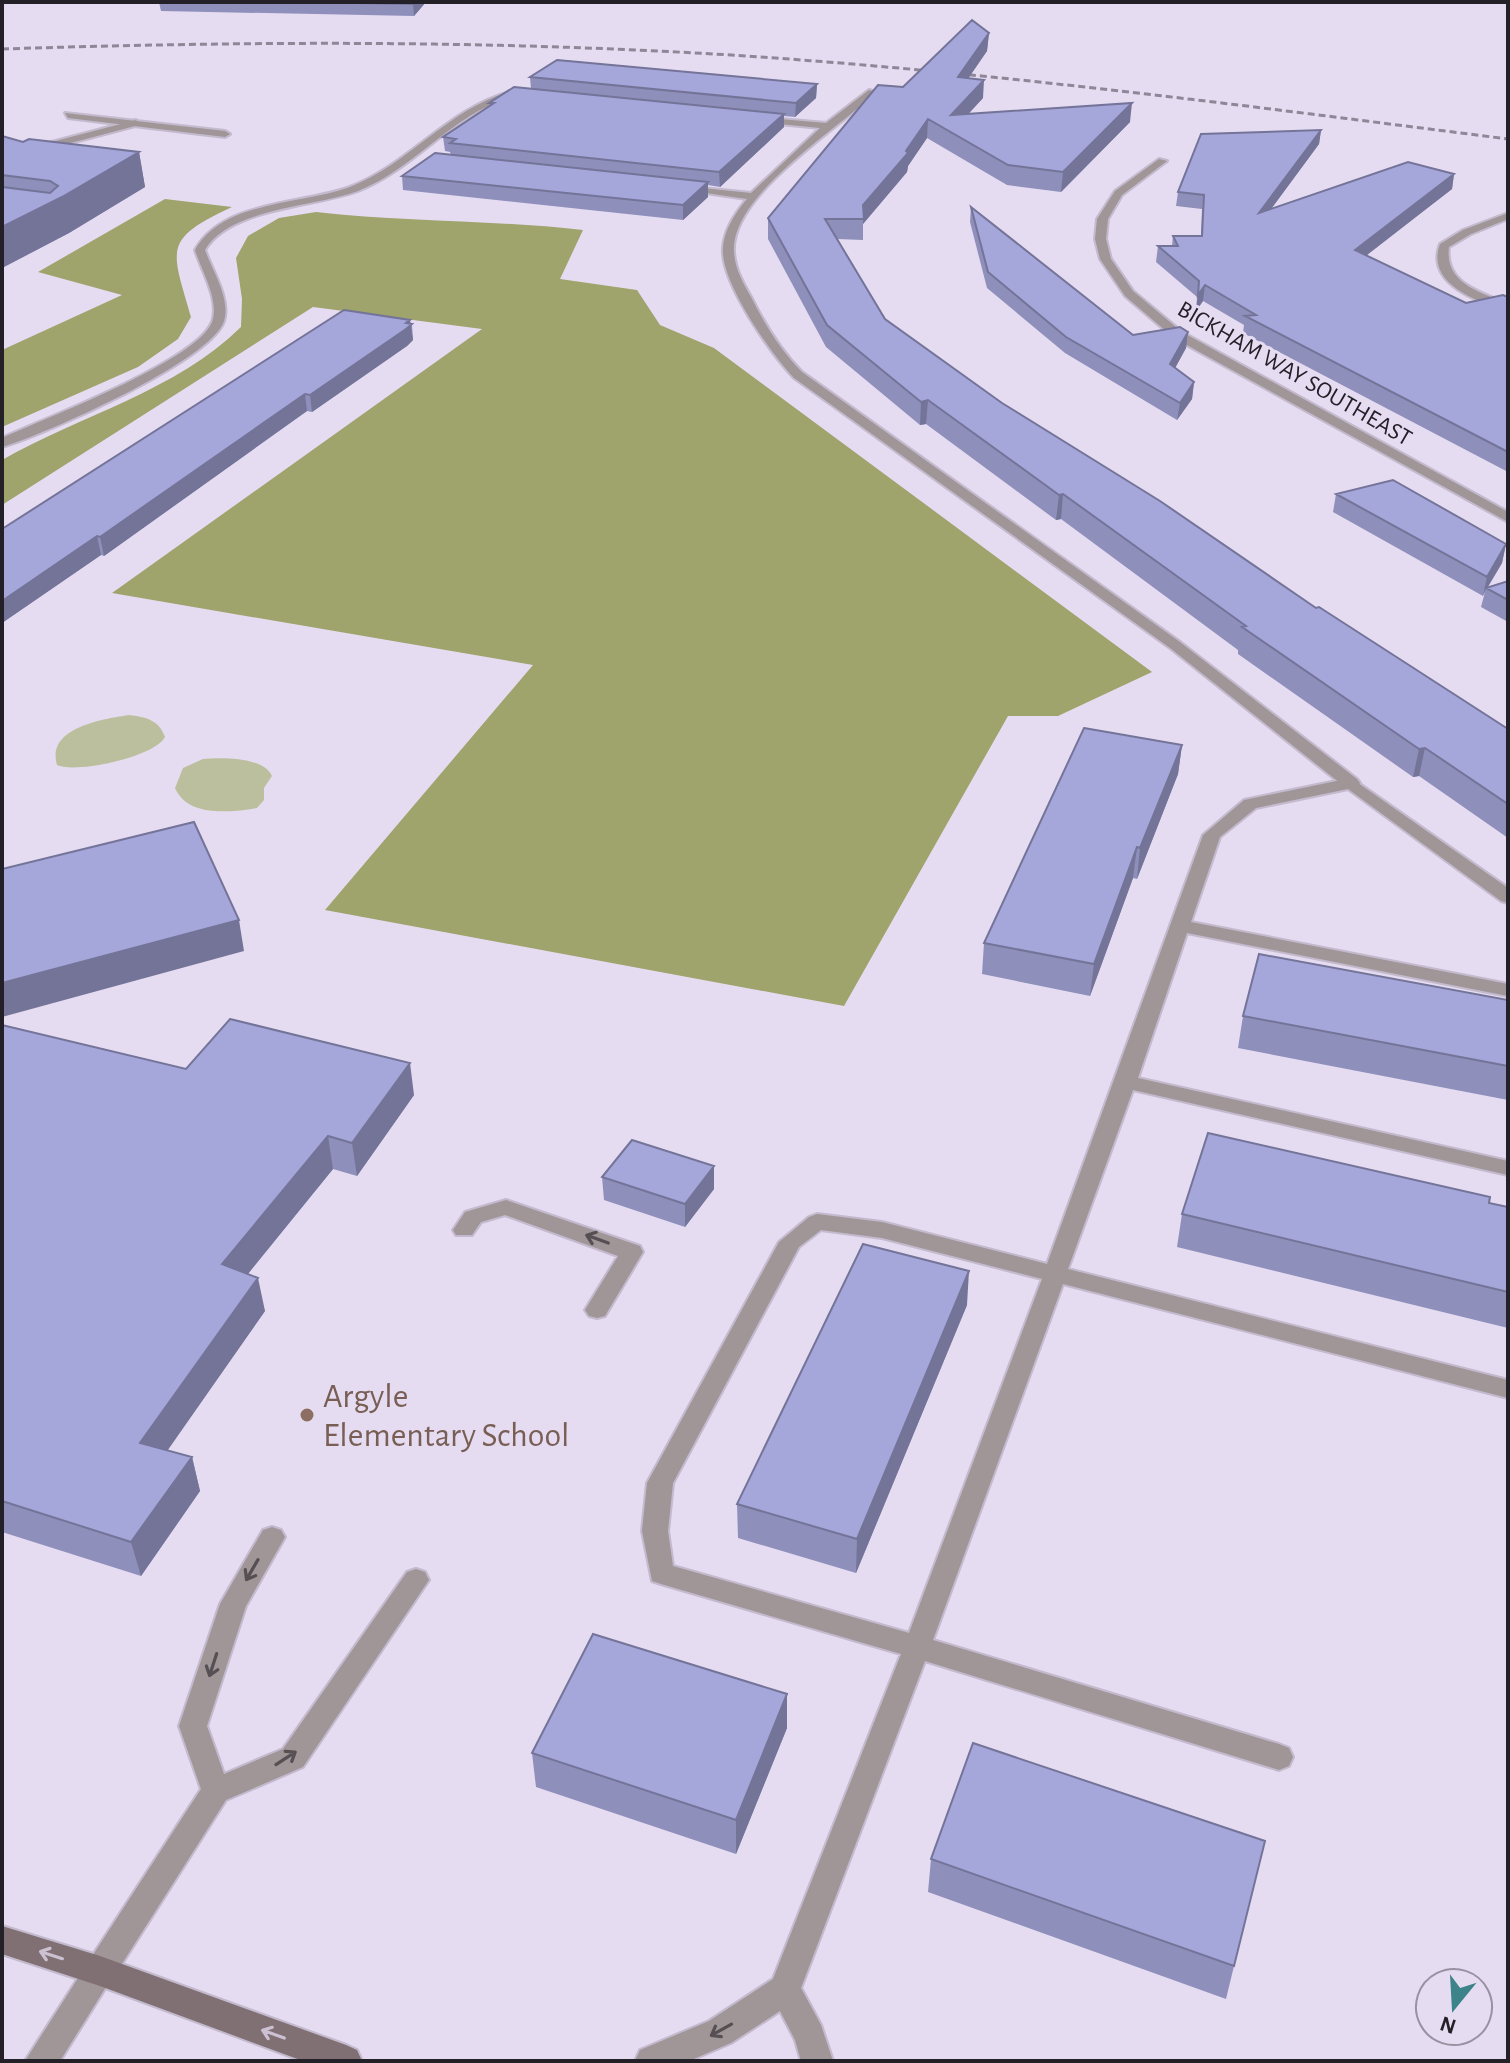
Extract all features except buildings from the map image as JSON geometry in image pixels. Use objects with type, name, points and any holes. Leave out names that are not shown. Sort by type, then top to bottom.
[{"type":"main road","points":[[2,1940],[100,1971],[346,2061]]},
{"type":"street","points":[[872,92],[828,126],[752,196],[734,227],[727,258],[770,345],[798,375],[1175,645],[1351,783],[1508,897]]},
{"type":"street","points":[[2,443],[143,379],[196,348],[213,334],[218,316],[215,289],[200,250],[203,241],[213,232],[250,215],[367,183],[440,130],[509,94],[524,95]]},
{"type":"street","points":[[68,115],[225,134]]},
{"type":"street","points":[[752,118],[828,126]]},
{"type":"street","points":[[2,158],[136,123]]},
{"type":"street","points":[[405,158],[421,160]]},
{"type":"street","name":"BICKHAM WAY SOUTHEAST","points":[[1162,161],[1115,197],[1102,222],[1102,241],[1108,265],[1118,283],[1178,335],[1508,518]]},
{"type":"street","points":[[673,188],[752,196]]},
{"type":"street","points":[[1507,216],[1453,239],[1444,246],[1440,267],[1444,275],[1456,283],[1508,308]]},
{"type":"street","points":[[651,2061],[720,2032],[785,1989],[917,1647],[1126,1082],[1212,835],[1250,804],[1351,783]]},
{"type":"street","points":[[1180,926],[1508,990]]},
{"type":"street","points":[[1126,1082],[1508,1168]]},
{"type":"street","points":[[464,1230],[473,1217],[506,1207],[632,1252],[597,1310]]},
{"type":"street","points":[[1279,1757],[661,1573],[655,1531],[660,1483],[790,1242],[817,1222],[882,1230],[1508,1389]]},
{"type":"street","points":[[216,1791],[193,1726],[233,1604],[272,1537]]},
{"type":"street","points":[[41,2061],[216,1791],[293,1758],[416,1580]]},
{"type":"street","points":[[785,1989],[810,2036],[817,2061]]},
{"type":"green space","points":[[165,199],[232,207],[193,229],[183,238],[178,249],[179,276],[191,317],[178,339],[138,367],[2,427],[2,350],[122,295],[38,272]]},
{"type":"green space","points":[[316,212],[583,230],[560,279],[637,290],[660,325],[714,348],[1152,672],[1058,716],[1008,716],[844,1006],[325,910],[533,665],[112,593],[482,329],[313,307],[2,505],[2,460],[158,385],[215,349],[241,327],[242,299],[236,258],[248,236],[279,218]]},
{"type":"green space","points":[[129,715],[151,720],[165,737],[146,751],[114,762],[80,767],[57,765],[56,752],[68,734],[92,723]]},
{"type":"green space","points":[[203,759],[242,760],[261,765],[272,776],[264,788],[264,800],[257,808],[211,811],[200,809],[181,798],[175,788],[183,768]]},
{"type":"railway","points":[[2,49],[188,44],[374,44],[560,47],[746,56],[1032,81],[1508,139]]},
{"type":"place","name":"Argyle Elementary School","points":[[307,1415]]}]
